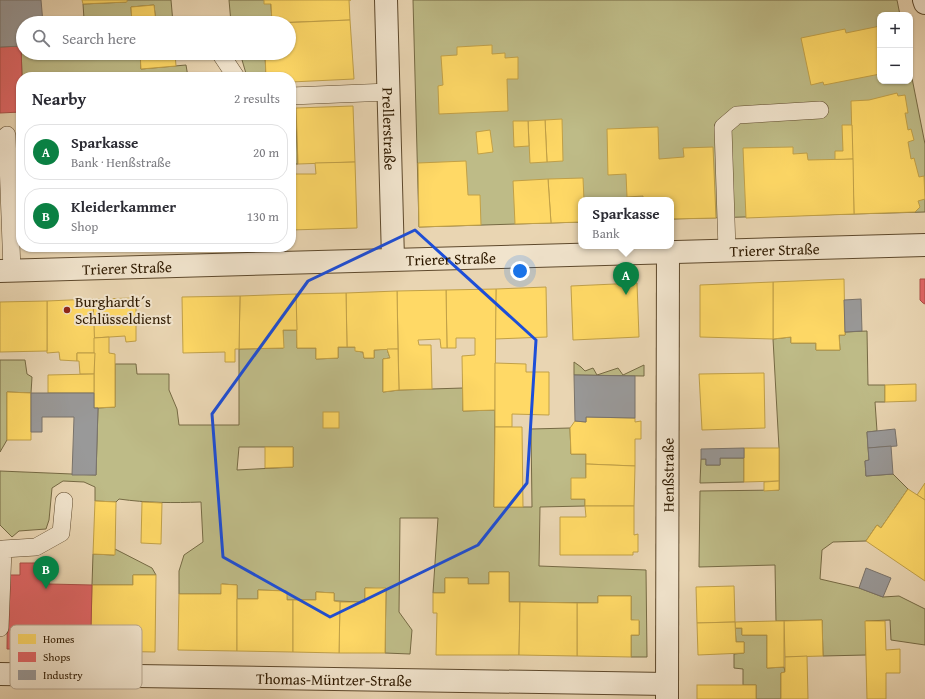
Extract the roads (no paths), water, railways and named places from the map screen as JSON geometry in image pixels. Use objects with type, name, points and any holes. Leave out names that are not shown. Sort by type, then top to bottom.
[{"type":"street","name":"Prellerstraße","points":[[386,0],[393,259]]},
{"type":"street","name":"Trierer Straße","points":[[6,271],[925,245]]},
{"type":"street","name":"Henßstraße","points":[[667,692],[668,252]]},
{"type":"street","name":"Thomas-Müntzer-Straße","points":[[0,674],[10,674]]},
{"type":"street","name":"Thomas-Müntzer-Straße","points":[[142,678],[667,692]]},
{"type":"lane","points":[[225,60],[233,72]]},
{"type":"lane","points":[[296,96],[389,92]]},
{"type":"lane","points":[[727,250],[723,127],[737,115],[820,110]]},
{"type":"lane","points":[[6,271],[7,135]]},
{"type":"lane","points":[[0,628],[3,549],[36,547],[62,533],[64,500]]},
{"type":"place","name":"Sparkasse","points":[[626,295]]},
{"type":"place","name":"Burghardt´s Schlüsseldienst","points":[[67,310]]},
{"type":"place","name":"Kleiderkammer","points":[[46,589]]}]
